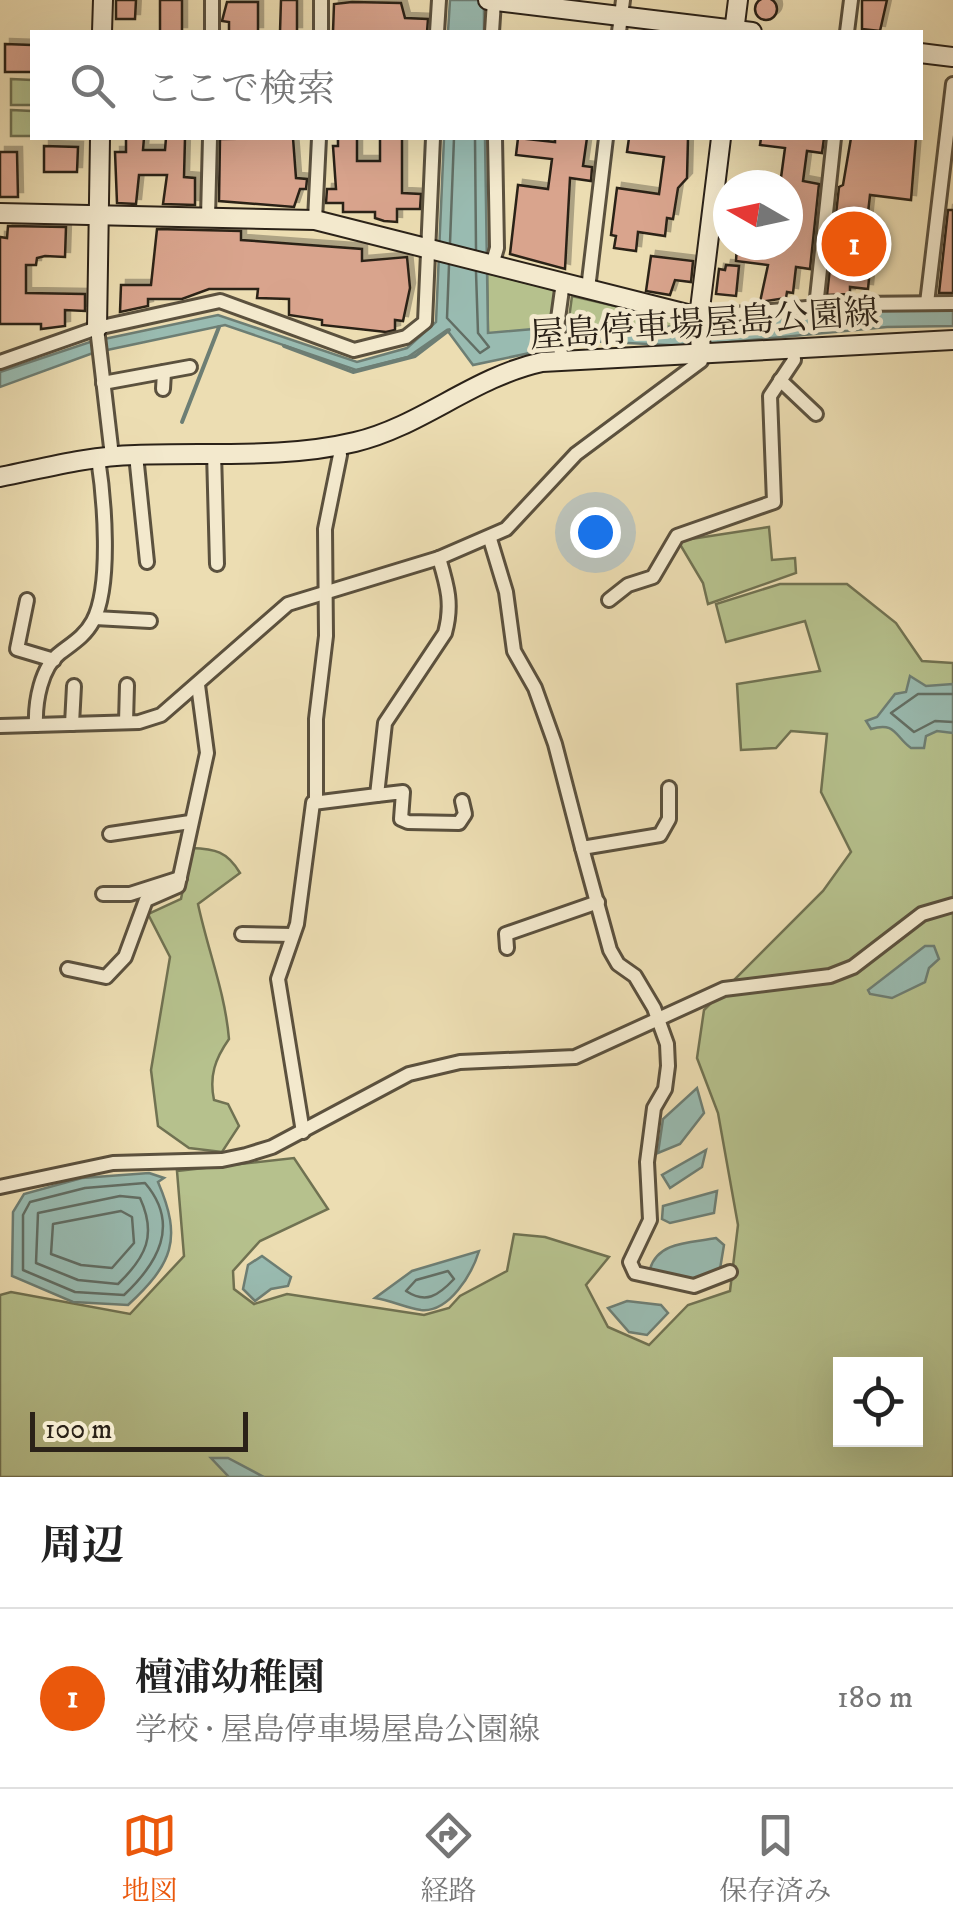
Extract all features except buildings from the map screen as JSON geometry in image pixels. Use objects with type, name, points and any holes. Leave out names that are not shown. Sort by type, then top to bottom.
[{"type":"street","points":[[102,30],[103,0]]},
{"type":"street","points":[[212,0],[212,30]]},
{"type":"street","points":[[321,0],[321,30]]},
{"type":"street","points":[[438,30],[439,0]]},
{"type":"street","points":[[492,30],[491,0],[725,30]]},
{"type":"street","points":[[738,0],[740,30]]},
{"type":"street","points":[[847,30],[851,0]]},
{"type":"street","points":[[923,53],[953,57]]},
{"type":"street","points":[[927,303],[953,84]]},
{"type":"street","points":[[36,724],[42,682],[54,660],[74,646],[95,618],[103,560],[104,383],[97,333],[100,140]]},
{"type":"street","points":[[208,217],[210,140]]},
{"type":"street","points":[[315,220],[319,140]]},
{"type":"street","points":[[0,362],[220,301],[354,350],[406,337],[425,322],[434,250],[433,140]]},
{"type":"street","points":[[489,264],[497,248],[494,140]]},
{"type":"street","points":[[588,289],[606,140]]},
{"type":"street","points":[[0,726],[126,722],[161,715],[278,610],[490,539],[527,511],[576,454],[701,361],[699,317],[722,140]]},
{"type":"street","points":[[816,308],[834,140]]},
{"type":"street","points":[[0,214],[315,220],[699,317],[816,308],[953,304]]},
{"type":"street","points":[[561,354],[557,326],[562,282]]},
{"type":"street","name":"屋島停車場屋島公園線","points":[[0,477],[136,454],[338,446],[406,424],[490,378],[561,354],[953,340]]},
{"type":"street","points":[[609,600],[628,584],[653,577],[677,536],[774,502],[770,396],[794,360],[793,348]]},
{"type":"street","points":[[104,383],[190,367]]},
{"type":"street","points":[[163,389],[164,372]]},
{"type":"street","points":[[780,380],[816,414]]},
{"type":"street","points":[[303,1132],[278,979],[302,893],[304,851],[316,801],[316,719],[324,662],[325,528],[338,446]]},
{"type":"street","points":[[214,452],[217,564]]},
{"type":"street","points":[[136,454],[147,562]]},
{"type":"street","points":[[490,539],[506,592],[514,651],[535,688],[555,744],[610,950],[618,964],[635,976],[657,1019],[668,1066],[665,1089],[654,1108],[646,1162],[650,1220],[630,1262],[635,1273],[694,1286],[730,1272]]},
{"type":"street","points":[[377,795],[385,722],[445,633],[450,616],[449,590],[439,558]]},
{"type":"street","points":[[27,600],[17,649],[54,660]]},
{"type":"street","points":[[95,618],[150,621]]},
{"type":"street","points":[[126,722],[128,685]]},
{"type":"street","points":[[68,969],[106,977],[124,957],[146,900],[178,886],[207,753],[198,685]]},
{"type":"street","points":[[72,724],[74,686]]},
{"type":"street","points":[[582,848],[618,840],[643,842],[660,836],[670,819],[669,788]]},
{"type":"street","points":[[316,801],[403,792],[401,819],[459,823],[466,814],[462,801]]},
{"type":"street","points":[[110,834],[190,822]]},
{"type":"street","points":[[103,894],[130,894],[180,878]]},
{"type":"street","points":[[508,948],[506,934],[598,902]]},
{"type":"street","points":[[0,1186],[113,1163],[222,1160],[272,1147],[409,1074],[460,1062],[575,1057],[724,989],[798,982],[842,972],[922,914],[953,904]]},
{"type":"street","points":[[242,934],[292,935]]},
{"type":"green space","points":[[11,79],[30,80],[30,105],[11,105]]},
{"type":"green space","points":[[11,110],[30,111],[30,136],[11,136]]},
{"type":"green space","points":[[487,273],[555,290],[551,330],[488,334]]},
{"type":"green space","points":[[572,296],[680,321],[678,327],[568,326]]},
{"type":"green space","points":[[769,527],[772,560],[795,558],[796,573],[708,604],[703,583],[678,541]]},
{"type":"green space","points":[[780,584],[847,584],[896,623],[922,661],[953,663],[953,1477],[0,1477],[0,1295],[11,1292],[130,1314],[184,1256],[177,1171],[294,1158],[328,1209],[260,1241],[233,1271],[234,1289],[254,1304],[287,1294],[424,1315],[449,1308],[460,1296],[507,1271],[514,1234],[545,1237],[609,1257],[586,1285],[608,1327],[649,1345],[688,1305],[730,1291],[738,1225],[718,1113],[697,1058],[704,1010],[823,891],[851,852],[821,792],[827,734],[791,731],[776,748],[741,750],[737,684],[820,671],[805,621],[726,642],[716,604]]},
{"type":"green space","points":[[191,848],[220,853],[240,873],[198,904],[229,1039],[214,1068],[214,1100],[228,1104],[239,1126],[222,1152],[189,1148],[158,1126],[151,1070],[170,957],[148,914],[181,899]]},
{"type":"water","points":[[450,0],[484,0],[484,30],[448,30]]},
{"type":"water","points":[[444,140],[485,140],[488,333],[568,326],[678,327],[875,308],[953,307],[953,326],[887,327],[688,346],[587,341],[473,365],[447,330],[408,357],[356,370],[225,325],[93,353],[0,387],[0,372],[90,342],[218,315],[357,362],[407,348],[436,322]]},
{"type":"water","points":[[910,676],[926,686],[953,684],[953,733],[937,731],[926,736],[924,748],[911,748],[890,729],[871,729],[866,721],[877,717],[895,694],[906,692]]},
{"type":"water","points":[[925,946],[934,946],[939,959],[929,968],[925,982],[892,998],[870,994],[868,990]]},
{"type":"water","points":[[697,1088],[704,1113],[680,1144],[658,1153],[663,1119]]},
{"type":"water","points":[[706,1150],[702,1167],[670,1188],[662,1175]]},
{"type":"water","points":[[149,1173],[164,1178],[158,1182],[170,1220],[169,1250],[155,1277],[128,1305],[73,1302],[12,1276],[13,1212],[24,1194],[82,1178]]},
{"type":"water","points":[[717,1191],[714,1213],[670,1223],[662,1219],[663,1206]]},
{"type":"water","points":[[716,1238],[724,1245],[720,1269],[692,1280],[650,1269],[668,1248]]},
{"type":"water","points":[[479,1251],[465,1281],[441,1305],[421,1310],[375,1298],[412,1271]]},
{"type":"water","points":[[262,1256],[291,1277],[288,1286],[271,1289],[255,1301],[243,1289],[248,1265]]},
{"type":"water","points":[[627,1301],[661,1305],[668,1313],[647,1335],[629,1332],[608,1308]]},
{"type":"water","points":[[211,1458],[228,1458],[264,1477],[229,1477]]},
{"type":"waterway","points":[[182,422],[219,327]]},
{"type":"waterway","points":[[284,346],[353,372],[415,356],[449,330]]},
{"type":"place","name":"檀浦幼稚園","points":[[854,244]]}]
